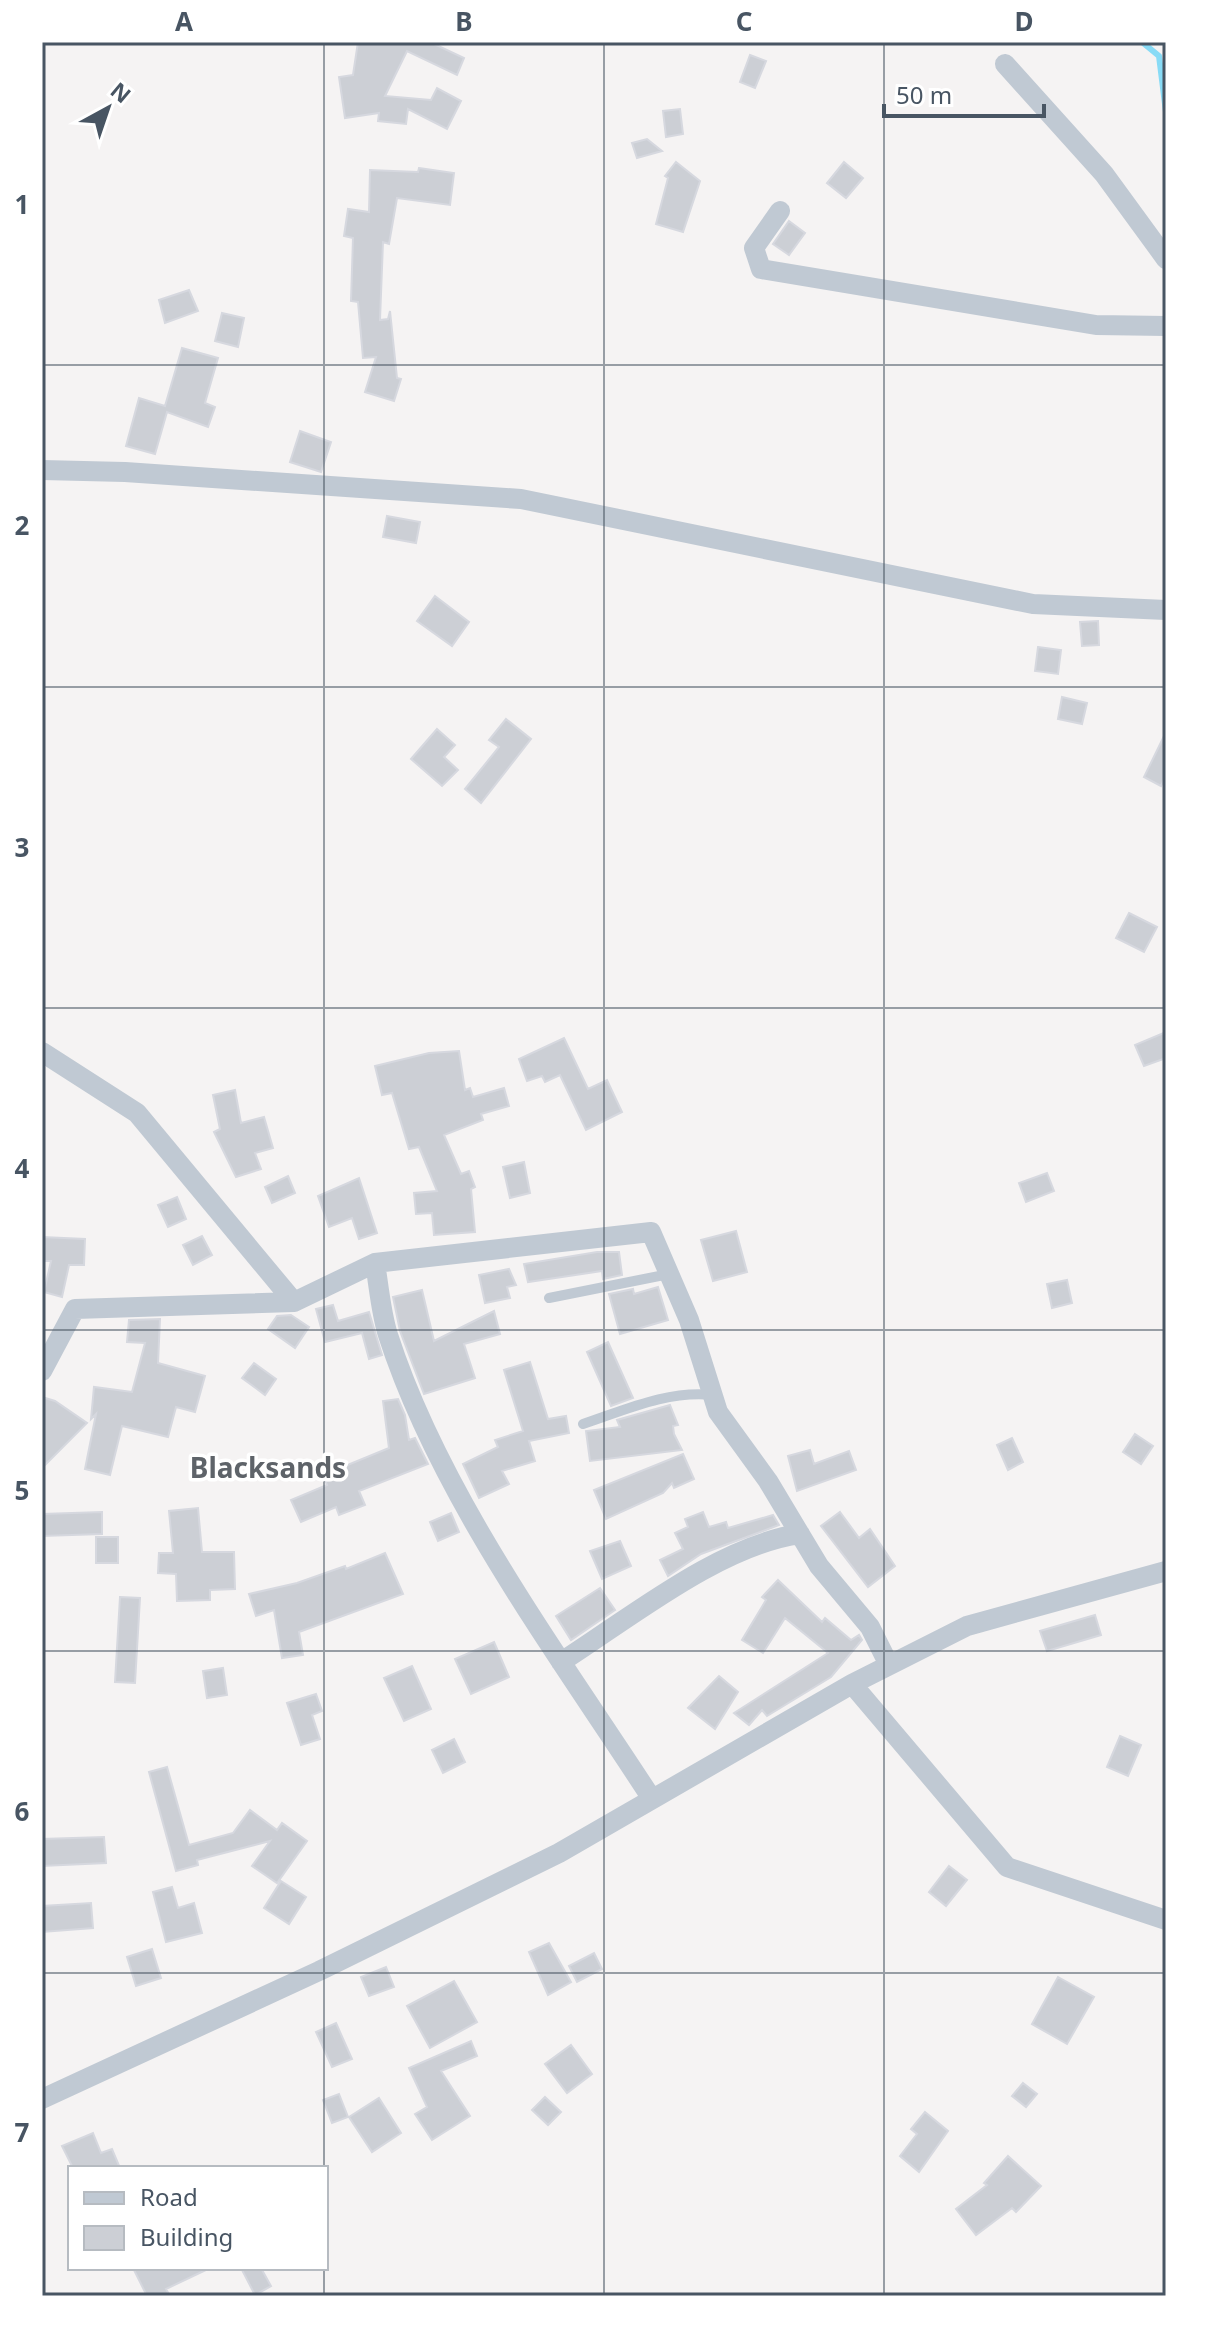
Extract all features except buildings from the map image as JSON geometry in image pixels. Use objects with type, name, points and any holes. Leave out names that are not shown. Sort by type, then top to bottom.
[{"type":"street","points":[[1005,64],[1104,174],[1166,259]]},
{"type":"street","points":[[780,211],[754,248],[761,269],[1096,325],[1166,326]]},
{"type":"street","points":[[42,470],[125,472],[521,499],[1033,604],[1166,610]]},
{"type":"street","points":[[42,1052],[137,1113],[294,1302]]},
{"type":"street","points":[[42,1371],[75,1309],[294,1302],[375,1263],[651,1232],[718,1412],[819,1566],[870,1627],[889,1665]]},
{"type":"street","points":[[375,1263],[387,1332],[409,1391],[486,1538],[561,1662],[652,1799]]},
{"type":"street","points":[[561,1662],[737,1552],[775,1537],[800,1534]]},
{"type":"street","points":[[42,2099],[319,1971],[531,1867],[852,1684],[967,1626],[1086,1590],[1166,1571]]},
{"type":"street","points":[[852,1684],[1007,1867],[1166,1920]]},
{"type":"lane","points":[[549,1298],[669,1274]]},
{"type":"lane","points":[[583,1424],[657,1400],[693,1393],[713,1395]]},
{"type":"waterway","points":[[1142,42],[1159,56],[1166,112]]},
{"type":"district","name":"Blacksands","points":[[268,1468]]}]
